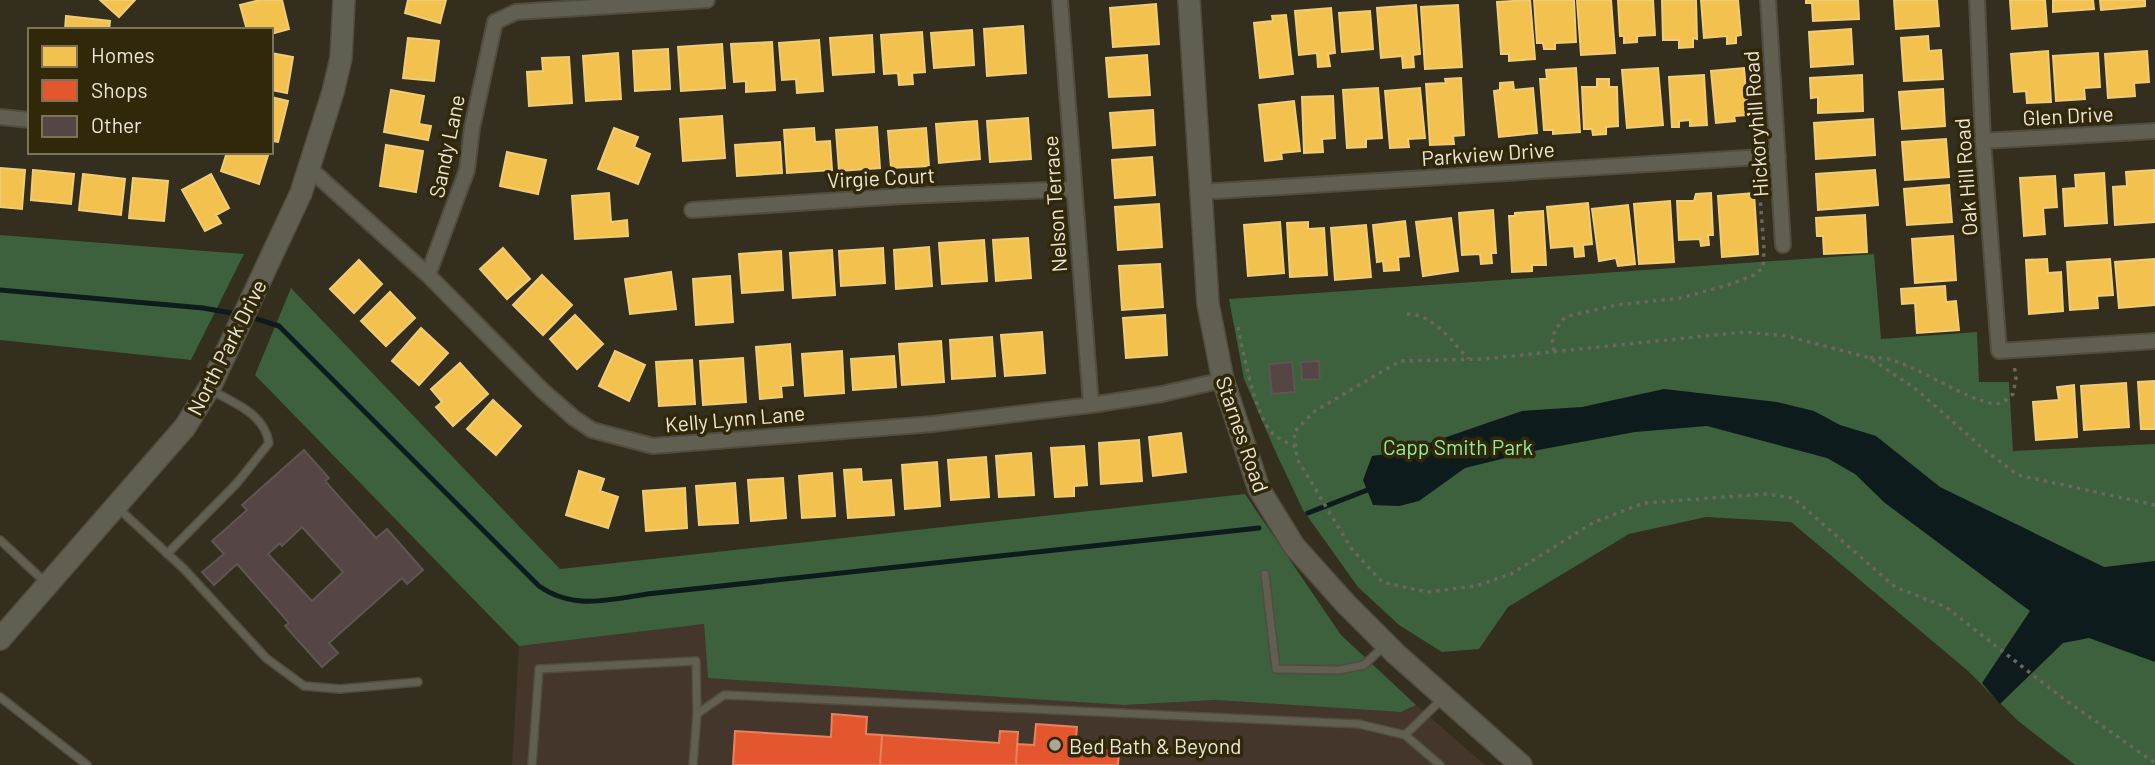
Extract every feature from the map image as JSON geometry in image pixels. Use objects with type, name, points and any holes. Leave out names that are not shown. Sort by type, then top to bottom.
[{"type":"main road","name":"North Park Drive","points":[[0,639],[185,427],[208,389],[301,193],[341,58],[344,0]]},
{"type":"main road","name":"Starnes Road","points":[[1189,0],[1208,304],[1223,380],[1259,489],[1294,546],[1386,644],[1521,765]]},
{"type":"street","name":"Sandy Lane","points":[[428,275],[467,170],[472,128],[495,22],[516,12],[707,0]]},
{"type":"street","name":"Nelson Terrace","points":[[1060,0],[1091,405]]},
{"type":"street","name":"Hickoryhill Road","points":[[1768,0],[1783,245]]},
{"type":"street","name":"Oak Hill Road","points":[[1977,0],[1983,141],[2007,350]]},
{"type":"street","points":[[0,117],[28,120]]},
{"type":"street","name":"Glen Drive","points":[[1983,141],[2155,131]]},
{"type":"street","name":"Parkview Drive","points":[[1200,192],[1778,156]]},
{"type":"street","name":"Kelly Lynn Lane","points":[[309,168],[428,275],[574,418],[592,430],[653,446],[933,425],[1162,394],[1223,380]]},
{"type":"street","name":"Virgie Court","points":[[692,211],[1074,189]]},
{"type":"street","points":[[2007,350],[2155,341]]},
{"type":"lane","points":[[167,554],[237,483],[269,443],[260,418],[208,389]]},
{"type":"lane","points":[[117,507],[167,554],[266,658],[304,686],[340,688],[418,681]]},
{"type":"lane","points":[[0,540],[48,585]]},
{"type":"lane","points":[[1265,574],[1276,669],[1339,670],[1364,666],[1386,644]]},
{"type":"lane","points":[[532,765],[539,669],[696,661],[697,714],[693,765]]},
{"type":"lane","points":[[697,714],[724,695],[1359,724],[1405,735],[1440,765]]},
{"type":"lane","points":[[0,697],[87,765]]},
{"type":"lane","points":[[1405,735],[1444,697]]},
{"type":"path","points":[[1554,351],[1552,337],[1562,321],[1569,316],[1617,305],[1681,298],[1731,284],[1754,275],[1763,268],[1757,157]]},
{"type":"path","points":[[1407,314],[1430,321],[1468,359]]},
{"type":"path","points":[[1237,327],[1250,383],[1265,422],[1273,435],[1296,447]]},
{"type":"path","points":[[2155,505],[2018,475],[1986,451],[1917,390],[1870,358],[1787,336],[1744,332],[1468,359],[1400,361],[1315,411],[1294,432],[1297,459],[1351,548],[1382,582],[1427,592],[1476,586],[1513,573],[1594,522],[1644,503],[1766,494],[1793,498],[1895,587],[1946,607],[2061,697],[2155,763]]},
{"type":"path","points":[[1870,358],[1880,356],[1904,365],[1958,393],[1996,405],[2013,394],[2016,378],[2007,350]]},
{"type":"shaded area","points":[[1664,389],[1777,402],[1814,411],[1840,425],[1876,436],[1940,487],[2104,567],[2155,561],[2155,662],[2089,638],[2063,643],[2000,704],[1982,683],[2030,611],[1885,503],[1855,474],[1827,458],[1707,426],[1635,432],[1538,450],[1465,468],[1419,501],[1399,506],[1373,505],[1363,480],[1372,456],[1406,451],[1522,411],[1582,407]]},
{"type":"shaded area","points":[[704,624],[708,677],[1124,705],[1216,700],[1401,712],[1416,705],[1485,765],[512,765],[519,646]]},
{"type":"green space","points":[[0,235],[244,254],[191,360],[0,340]]},
{"type":"green space","name":"Capp Smith Park","points":[[1874,254],[1881,339],[1977,332],[1979,382],[2009,382],[2013,451],[2155,444],[2155,765],[2075,765],[2017,720],[1968,671],[1791,522],[1706,517],[1629,534],[1508,607],[1479,649],[1442,652],[1399,625],[1358,587],[1303,510],[1244,379],[1229,299]]},
{"type":"green space","points":[[291,288],[560,569],[1245,494],[1341,635],[1416,705],[1401,712],[1216,700],[1124,705],[708,678],[704,624],[519,646],[255,375]]},
{"type":"building: Homes","points":[[100,0],[135,0],[119,17]]},
{"type":"building: Homes","points":[[260,0],[282,0],[289,29],[273,33],[273,28],[246,28],[240,5]]},
{"type":"building: Homes","points":[[408,0],[446,0],[440,23],[405,13]]},
{"type":"building: Homes","points":[[1530,0],[1535,59],[1509,61],[1509,54],[1501,54],[1497,2]]},
{"type":"building: Homes","points":[[1534,0],[1574,0],[1576,42],[1555,43],[1555,49],[1544,49],[1543,43],[1537,43]]},
{"type":"building: Homes","points":[[1577,0],[1611,0],[1615,53],[1581,55]]},
{"type":"building: Homes","points":[[1618,0],[1653,0],[1655,35],[1637,36],[1637,42],[1624,43],[1624,36],[1620,36]]},
{"type":"building: Homes","points":[[1662,0],[1696,0],[1697,39],[1693,38],[1693,47],[1679,48],[1679,40],[1663,40]]},
{"type":"building: Homes","points":[[1701,0],[1738,0],[1741,35],[1736,36],[1736,43],[1727,44],[1727,36],[1704,38]]},
{"type":"building: Homes","points":[[1806,0],[1858,0],[1859,19],[1813,21],[1812,3],[1806,3]]},
{"type":"building: Homes","points":[[1894,0],[1937,0],[1939,26],[1896,29]]},
{"type":"building: Homes","points":[[2010,0],[2045,0],[2047,26],[2012,29]]},
{"type":"building: Homes","points":[[2053,0],[2093,0],[2094,9],[2053,12]]},
{"type":"building: Homes","points":[[2100,0],[2145,0],[2145,6],[2101,10]]},
{"type":"building: Homes","points":[[1156,4],[1159,44],[1113,47],[1110,8]]},
{"type":"building: Homes","points":[[1416,5],[1420,54],[1413,55],[1414,67],[1403,68],[1402,56],[1381,58],[1377,8]]},
{"type":"building: Homes","points":[[1458,5],[1462,67],[1425,69],[1421,7]]},
{"type":"building: Homes","points":[[1331,8],[1335,53],[1328,54],[1330,66],[1318,67],[1317,53],[1299,55],[1295,11]]},
{"type":"building: Homes","points":[[1370,11],[1373,49],[1342,52],[1339,13]]},
{"type":"building: Homes","points":[[1286,15],[1293,74],[1260,78],[1254,23],[1273,21],[1272,16]]},
{"type":"building: Homes","points":[[66,16],[110,21],[109,28],[65,28]]},
{"type":"building: Homes","points":[[1023,26],[1026,73],[987,76],[984,29]]},
{"type":"building: Homes","points":[[1851,29],[1853,64],[1811,67],[1809,32]]},
{"type":"building: Homes","points":[[972,30],[974,65],[934,68],[931,33]]},
{"type":"building: Homes","points":[[922,32],[925,72],[912,73],[913,84],[899,85],[898,73],[884,74],[881,35]]},
{"type":"building: Homes","points":[[872,35],[874,72],[833,75],[830,38]]},
{"type":"building: Homes","points":[[1928,36],[1929,51],[1941,50],[1943,79],[1904,81],[1901,38]]},
{"type":"building: Homes","points":[[408,38],[439,41],[434,81],[403,78]]},
{"type":"building: Homes","points":[[819,40],[823,91],[797,93],[796,79],[782,80],[779,43]]},
{"type":"building: Homes","points":[[772,42],[775,90],[746,92],[746,81],[734,82],[731,44]]},
{"type":"building: Homes","points":[[722,44],[725,88],[681,91],[678,47]]},
{"type":"building: Homes","points":[[668,49],[670,89],[635,91],[633,51]]},
{"type":"building: Homes","points":[[2048,51],[2051,102],[2027,103],[2026,91],[2014,92],[2011,54]]},
{"type":"building: Homes","points":[[2147,51],[2149,82],[2134,83],[2135,96],[2108,98],[2105,54]]},
{"type":"building: Homes","points":[[273,53],[293,57],[287,93],[273,90]]},
{"type":"building: Homes","points":[[618,53],[621,99],[586,101],[583,56]]},
{"type":"building: Homes","points":[[2098,53],[2100,87],[2084,88],[2085,99],[2056,101],[2053,56]]},
{"type":"building: Homes","points":[[1147,55],[1150,95],[1109,97],[1106,58]]},
{"type":"building: Homes","points":[[569,57],[572,103],[529,106],[527,72],[543,71],[542,58]]},
{"type":"building: Homes","points":[[1576,68],[1580,132],[1553,134],[1553,130],[1544,130],[1540,79],[1547,79],[1546,70]]},
{"type":"building: Homes","points":[[1658,68],[1663,125],[1627,128],[1622,70]]},
{"type":"building: Homes","points":[[1744,68],[1748,115],[1734,116],[1735,121],[1716,123],[1711,71]]},
{"type":"building: Homes","points":[[1704,75],[1707,125],[1690,126],[1690,120],[1679,121],[1679,127],[1672,127],[1669,77]]},
{"type":"building: Homes","points":[[1862,75],[1863,111],[1818,113],[1818,97],[1811,98],[1810,78]]},
{"type":"building: Homes","points":[[1461,78],[1464,135],[1453,136],[1454,144],[1430,145],[1426,84],[1446,83],[1445,79]]},
{"type":"building: Homes","points":[[1597,79],[1609,79],[1609,87],[1617,87],[1618,126],[1606,127],[1606,134],[1593,135],[1592,129],[1584,129],[1582,87],[1597,87]]},
{"type":"building: Homes","points":[[1513,82],[1514,90],[1533,88],[1537,133],[1499,137],[1494,91],[1500,90],[1500,83]]},
{"type":"building: Homes","points":[[1378,88],[1382,138],[1366,139],[1366,147],[1347,148],[1343,90]]},
{"type":"building: Homes","points":[[1420,88],[1425,138],[1408,139],[1409,147],[1390,148],[1385,91]]},
{"type":"building: Homes","points":[[1943,89],[1945,126],[1902,129],[1899,92]]},
{"type":"building: Homes","points":[[391,90],[424,96],[419,124],[431,126],[428,140],[384,132]]},
{"type":"building: Homes","points":[[1333,96],[1335,138],[1322,139],[1323,152],[1304,153],[1302,97]]},
{"type":"building: Homes","points":[[273,97],[288,101],[278,142],[273,141]]},
{"type":"building: Homes","points":[[1294,101],[1300,151],[1281,153],[1282,159],[1265,161],[1259,105]]},
{"type":"building: Homes","points":[[1153,110],[1155,145],[1113,148],[1110,113]]},
{"type":"building: Homes","points":[[722,116],[725,158],[683,161],[680,119]]},
{"type":"building: Homes","points":[[1028,118],[1031,159],[990,162],[987,121]]},
{"type":"building: Homes","points":[[1873,119],[1875,155],[1816,159],[1814,123]]},
{"type":"building: Homes","points":[[977,121],[980,159],[939,163],[936,124]]},
{"type":"building: Homes","points":[[877,127],[880,168],[839,171],[836,130]]},
{"type":"building: Homes","points":[[614,128],[638,137],[634,147],[650,154],[638,184],[598,169]]},
{"type":"building: Homes","points":[[814,128],[815,142],[830,141],[832,170],[787,173],[784,130]]},
{"type":"building: Homes","points":[[926,128],[929,166],[891,168],[888,131]]},
{"type":"building: Homes","points":[[1946,139],[1949,177],[1905,180],[1902,142]]},
{"type":"building: Homes","points":[[780,142],[782,173],[737,176],[735,145]]},
{"type":"building: Homes","points":[[386,145],[423,151],[416,192],[380,186]]},
{"type":"building: Homes","points":[[507,152],[546,160],[538,194],[500,186]]},
{"type":"building: Homes","points":[[226,154],[268,154],[259,184],[221,171]]},
{"type":"building: Homes","points":[[1152,157],[1155,195],[1115,198],[1112,160]]},
{"type":"building: Homes","points":[[0,168],[25,170],[22,209],[0,207]]},
{"type":"building: Homes","points":[[33,170],[74,174],[71,204],[31,200]]},
{"type":"building: Homes","points":[[1875,170],[1878,205],[1818,210],[1816,174]]},
{"type":"building: Homes","points":[[2154,170],[2155,222],[2115,225],[2113,187],[2127,186],[2126,172]]},
{"type":"building: Homes","points":[[2104,173],[2107,223],[2065,226],[2063,189],[2076,188],[2075,175]]},
{"type":"building: Homes","points":[[83,174],[125,179],[121,215],[79,210]]},
{"type":"building: Homes","points":[[211,174],[229,208],[216,215],[221,223],[205,231],[182,190]]},
{"type":"building: Homes","points":[[2055,176],[2057,207],[2043,208],[2045,234],[2024,236],[2020,178]]},
{"type":"building: Homes","points":[[133,178],[168,181],[164,221],[129,218]]},
{"type":"building: Homes","points":[[1949,185],[1952,222],[1907,225],[1904,189]]},
{"type":"building: Homes","points":[[609,193],[611,222],[627,220],[628,236],[575,239],[572,196]]},
{"type":"building: Homes","points":[[1711,193],[1713,235],[1708,235],[1709,245],[1701,246],[1700,239],[1679,240],[1677,201],[1694,201],[1696,194]]},
{"type":"building: Homes","points":[[1754,193],[1758,254],[1722,257],[1718,196]]},
{"type":"building: Homes","points":[[1670,201],[1674,262],[1639,264],[1634,204]]},
{"type":"building: Homes","points":[[1588,203],[1592,244],[1583,245],[1584,256],[1575,257],[1574,246],[1551,248],[1547,207]]},
{"type":"building: Homes","points":[[1159,204],[1162,247],[1118,250],[1115,207]]},
{"type":"building: Homes","points":[[1628,205],[1635,264],[1618,266],[1616,258],[1599,261],[1592,209]]},
{"type":"building: Homes","points":[[1493,210],[1496,253],[1491,253],[1492,263],[1481,264],[1480,254],[1462,255],[1459,213]]},
{"type":"building: Homes","points":[[1543,211],[1546,265],[1532,265],[1532,271],[1512,272],[1509,216]]},
{"type":"building: Homes","points":[[1865,215],[1867,252],[1824,254],[1823,236],[1817,236],[1816,218]]},
{"type":"building: Homes","points":[[1451,218],[1458,271],[1423,276],[1416,222]]},
{"type":"building: Homes","points":[[1405,221],[1409,256],[1398,257],[1399,270],[1384,271],[1383,261],[1377,262],[1373,225]]},
{"type":"building: Homes","points":[[1280,222],[1284,273],[1248,276],[1244,225]]},
{"type":"building: Homes","points":[[1308,222],[1308,229],[1324,228],[1327,275],[1290,277],[1287,223]]},
{"type":"building: Homes","points":[[1366,225],[1371,277],[1335,280],[1331,228]]},
{"type":"building: Homes","points":[[1953,236],[1956,280],[1915,283],[1912,239]]},
{"type":"building: Homes","points":[[1028,238],[1031,278],[996,281],[993,240]]},
{"type":"building: Homes","points":[[984,240],[987,281],[942,284],[939,243]]},
{"type":"building: Homes","points":[[929,247],[932,286],[896,289],[894,250]]},
{"type":"building: Homes","points":[[503,248],[530,279],[507,299],[480,269]]},
{"type":"building: Homes","points":[[883,248],[885,283],[841,286],[839,251]]},
{"type":"building: Homes","points":[[832,250],[835,295],[793,298],[790,253]]},
{"type":"building: Homes","points":[[781,251],[783,290],[742,293],[739,254]]},
{"type":"building: Homes","points":[[2047,259],[2048,273],[2061,272],[2063,311],[2029,314],[2026,260]]},
{"type":"building: Homes","points":[[2110,259],[2113,295],[2097,296],[2098,308],[2070,310],[2067,262]]},
{"type":"building: Homes","points":[[2155,259],[2155,305],[2119,308],[2115,262]]},
{"type":"building: Homes","points":[[359,260],[382,284],[354,313],[330,289]]},
{"type":"building: Homes","points":[[1160,264],[1163,307],[1122,310],[1119,266]]},
{"type":"building: Homes","points":[[671,272],[676,309],[630,314],[625,279]]},
{"type":"building: Homes","points":[[542,275],[572,305],[543,335],[513,305]]},
{"type":"building: Homes","points":[[730,276],[733,322],[696,325],[693,279]]},
{"type":"building: Homes","points":[[1945,286],[1946,302],[1956,301],[1959,330],[1917,333],[1915,303],[1902,304],[1901,289]]},
{"type":"building: Homes","points":[[390,292],[415,318],[386,346],[361,321]]},
{"type":"building: Homes","points":[[575,315],[603,344],[577,369],[550,339]]},
{"type":"building: Homes","points":[[1165,315],[1167,355],[1126,358],[1123,318]]},
{"type":"building: Homes","points":[[421,328],[448,353],[419,385],[392,361]]},
{"type":"building: Homes","points":[[1042,332],[1045,373],[1005,376],[1001,335]]},
{"type":"building: Homes","points":[[992,337],[995,376],[952,379],[950,340]]},
{"type":"building: Homes","points":[[941,341],[944,382],[902,385],[899,344]]},
{"type":"building: Homes","points":[[790,344],[793,385],[781,386],[782,397],[760,399],[756,347]]},
{"type":"building: Homes","points":[[615,351],[645,365],[629,401],[599,386]]},
{"type":"building: Homes","points":[[842,351],[844,393],[805,396],[802,354]]},
{"type":"building: Homes","points":[[894,356],[896,387],[853,390],[851,359]]},
{"type":"building: Homes","points":[[743,358],[746,402],[703,405],[700,361]]},
{"type":"building: Homes","points":[[692,360],[695,404],[659,406],[656,362]]},
{"type":"building: Homes","points":[[460,363],[488,394],[453,426],[436,407],[442,402],[431,389]]},
{"type":"building: Homes","points":[[2155,381],[2155,429],[2141,429],[2138,382]]},
{"type":"building: Homes","points":[[2126,383],[2129,427],[2084,430],[2081,386]]},
{"type":"building: Homes","points":[[2074,385],[2077,437],[2036,440],[2033,402],[2059,400],[2057,387]]},
{"type":"building: Homes","points":[[493,400],[521,426],[496,455],[467,429]]},
{"type":"building: Homes","points":[[1181,433],[1186,472],[1153,476],[1149,437]]},
{"type":"building: Homes","points":[[1139,440],[1142,481],[1101,484],[1099,443]]},
{"type":"building: Homes","points":[[1084,446],[1087,485],[1074,486],[1074,496],[1055,497],[1051,448]]},
{"type":"building: Homes","points":[[1031,453],[1034,495],[999,497],[996,456]]},
{"type":"building: Homes","points":[[986,457],[989,497],[951,500],[948,460]]},
{"type":"building: Homes","points":[[937,462],[940,506],[905,509],[902,465]]},
{"type":"building: Homes","points":[[861,469],[862,482],[891,480],[894,515],[848,518],[844,470]]},
{"type":"building: Homes","points":[[579,471],[604,479],[600,491],[618,497],[608,528],[566,515]]},
{"type":"building: Homes","points":[[832,473],[835,516],[802,518],[799,476]]},
{"type":"building: Homes","points":[[783,478],[786,518],[751,521],[748,480]]},
{"type":"building: Homes","points":[[735,483],[738,523],[699,525],[696,486]]},
{"type":"building: Homes","points":[[685,488],[687,528],[646,531],[643,491]]},
{"type":"building: Shops","points":[[832,714],[867,717],[866,734],[882,735],[880,765],[733,765],[735,731],[831,737]]},
{"type":"building: Shops","name":"Bed Bath & Beyond","points":[[1036,724],[1077,727],[1075,749],[1119,751],[1118,765],[1016,765],[1017,744],[1034,745]]},
{"type":"building: Shops","points":[[1000,731],[1018,732],[1016,765],[880,765],[882,735],[999,743]]},
{"type":"building: Other","points":[[1319,361],[1320,379],[1302,380],[1301,362]]},
{"type":"building: Other","points":[[1292,362],[1295,392],[1272,394],[1269,364]]},
{"type":"building: Other","points":[[304,450],[329,478],[325,481],[376,538],[387,529],[423,570],[407,584],[402,578],[329,643],[338,653],[322,667],[285,626],[289,623],[237,564],[214,585],[202,572],[224,554],[212,541],[247,510],[242,505]],"holes":[[[302,527],[343,572],[312,601],[268,554],[280,543],[282,546]]]},
{"type":"waterway","points":[[0,290],[203,308],[237,314]]},
{"type":"waterway","points":[[250,317],[279,326],[539,586],[578,601],[1259,528]]},
{"type":"waterway","points":[[1308,513],[1370,489]]},
{"type":"place","name":"Bed Bath & Beyond","points":[[1055,745]]}]
